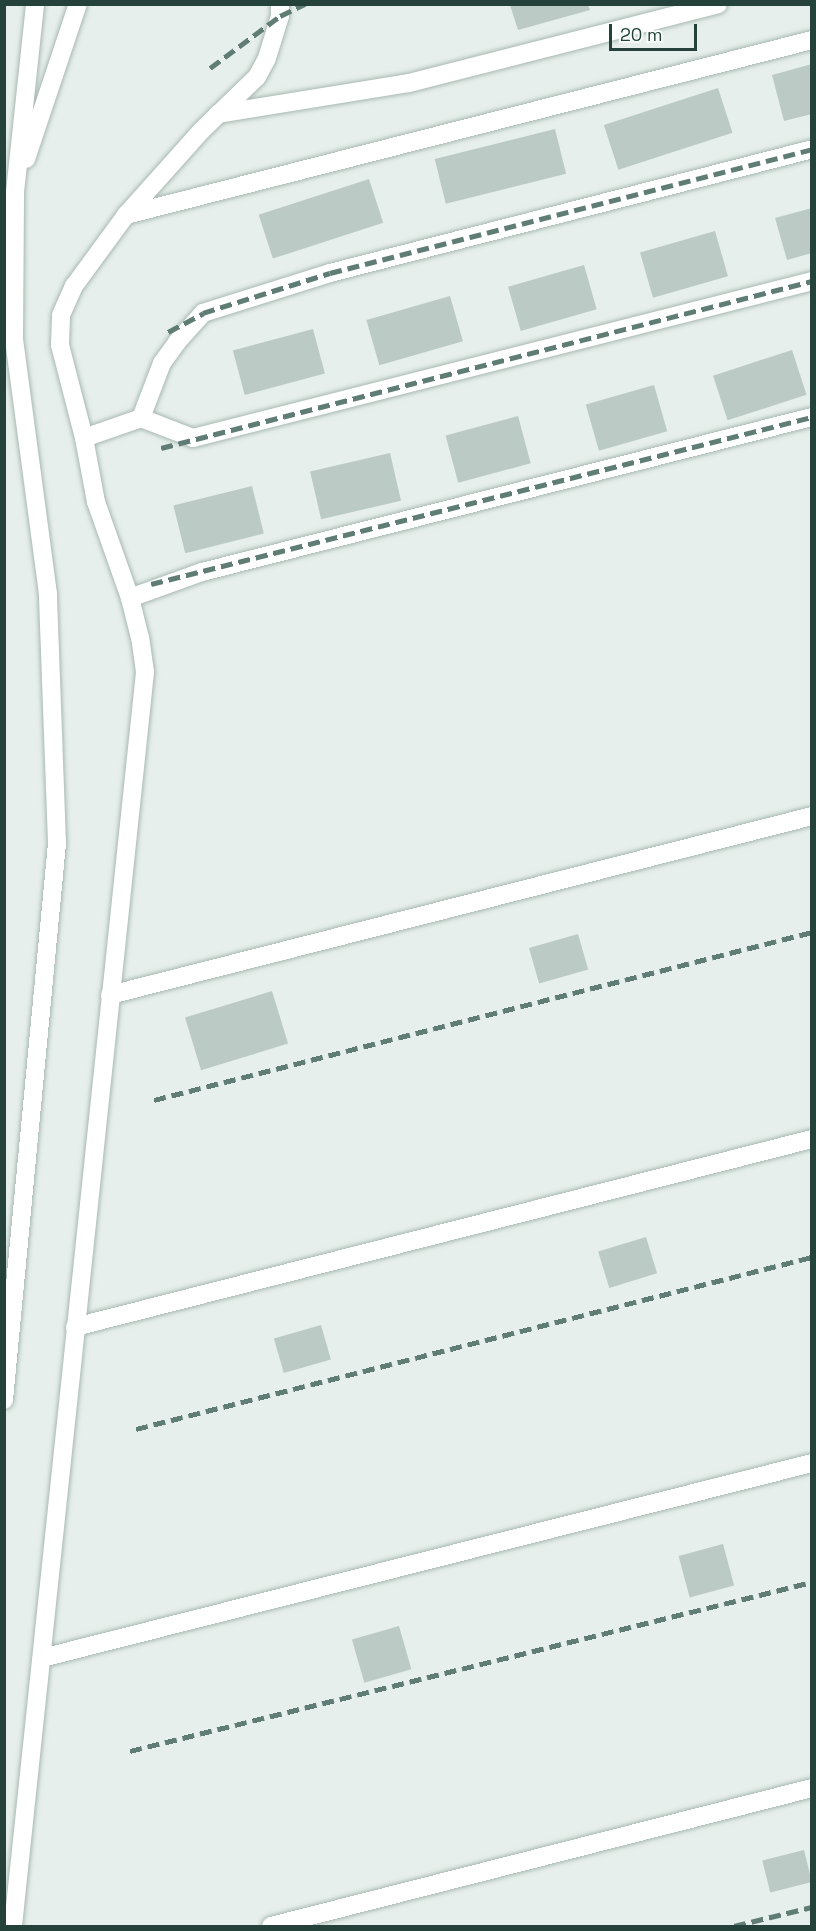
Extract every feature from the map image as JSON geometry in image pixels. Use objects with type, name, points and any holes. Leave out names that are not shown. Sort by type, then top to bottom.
[{"type":"lane","points":[[4,263],[16,187],[35,4]]},
{"type":"lane","points":[[4,1400],[57,843],[48,594],[14,340],[16,187],[78,4]]},
{"type":"lane","points":[[11,1925],[42,1658],[145,672],[140,638],[130,598],[96,502],[84,438],[60,345],[61,315],[74,286],[126,215],[218,114],[257,77],[280,16],[280,4]]},
{"type":"lane","points":[[218,114],[409,83],[718,4]]},
{"type":"lane","points":[[126,215],[812,40]]},
{"type":"lane","points":[[141,418],[162,363],[203,313],[330,273],[812,149]]},
{"type":"lane","points":[[84,438],[141,418],[193,438],[812,282]]},
{"type":"lane","points":[[130,598],[202,572],[812,417]]},
{"type":"lane","points":[[110,995],[812,816]]},
{"type":"lane","points":[[75,1326],[812,1139]]},
{"type":"lane","points":[[42,1658],[812,1464]]},
{"type":"lane","points":[[271,1926],[812,1788]]},
{"type":"building","points":[[510,5],[588,5],[590,10],[518,30]]},
{"type":"building","points":[[812,64],[812,114],[784,121],[772,75]]},
{"type":"building","points":[[718,88],[733,133],[618,170],[604,125]]},
{"type":"building","points":[[555,129],[566,174],[446,204],[435,159]]},
{"type":"building","points":[[369,179],[383,223],[273,259],[259,215]]},
{"type":"building","points":[[812,208],[812,253],[787,260],[775,218]]},
{"type":"building","points":[[715,231],[728,276],[653,298],[640,252]]},
{"type":"building","points":[[584,265],[597,309],[521,331],[508,287]]},
{"type":"building","points":[[450,296],[463,341],[379,365],[366,320]]},
{"type":"building","points":[[313,329],[325,373],[245,395],[233,350]]},
{"type":"building","points":[[792,350],[807,395],[728,420],[713,376]]},
{"type":"building","points":[[654,385],[667,431],[599,451],[586,405]]},
{"type":"building","points":[[518,416],[531,463],[458,483],[446,435]]},
{"type":"building","points":[[390,453],[401,501],[321,519],[310,471]]},
{"type":"building","points":[[252,486],[264,534],[185,553],[173,506]]},
{"type":"building","points":[[578,934],[588,970],[539,984],[529,948]]},
{"type":"building","points":[[272,991],[288,1044],[201,1070],[185,1018]]},
{"type":"building","points":[[646,1237],[657,1273],[609,1288],[598,1252]]},
{"type":"building","points":[[321,1325],[331,1360],[284,1373],[274,1339]]},
{"type":"building","points":[[723,1544],[734,1586],[690,1597],[679,1556]]},
{"type":"building","points":[[399,1626],[411,1669],[364,1683],[352,1640]]},
{"type":"building","points":[[804,1850],[812,1882],[770,1892],[762,1860]]},
{"type":"railway","points":[[210,68],[280,16],[305,4]]},
{"type":"railway","points":[[168,332],[203,313],[330,273],[812,149]]},
{"type":"railway","points":[[161,448],[812,281]]},
{"type":"railway","points":[[151,584],[812,417]]},
{"type":"railway","points":[[154,1100],[812,932]]},
{"type":"railway","points":[[136,1429],[812,1257]]},
{"type":"railway","points":[[130,1751],[812,1582]]},
{"type":"railway","points":[[734,1926],[812,1907]]}]
